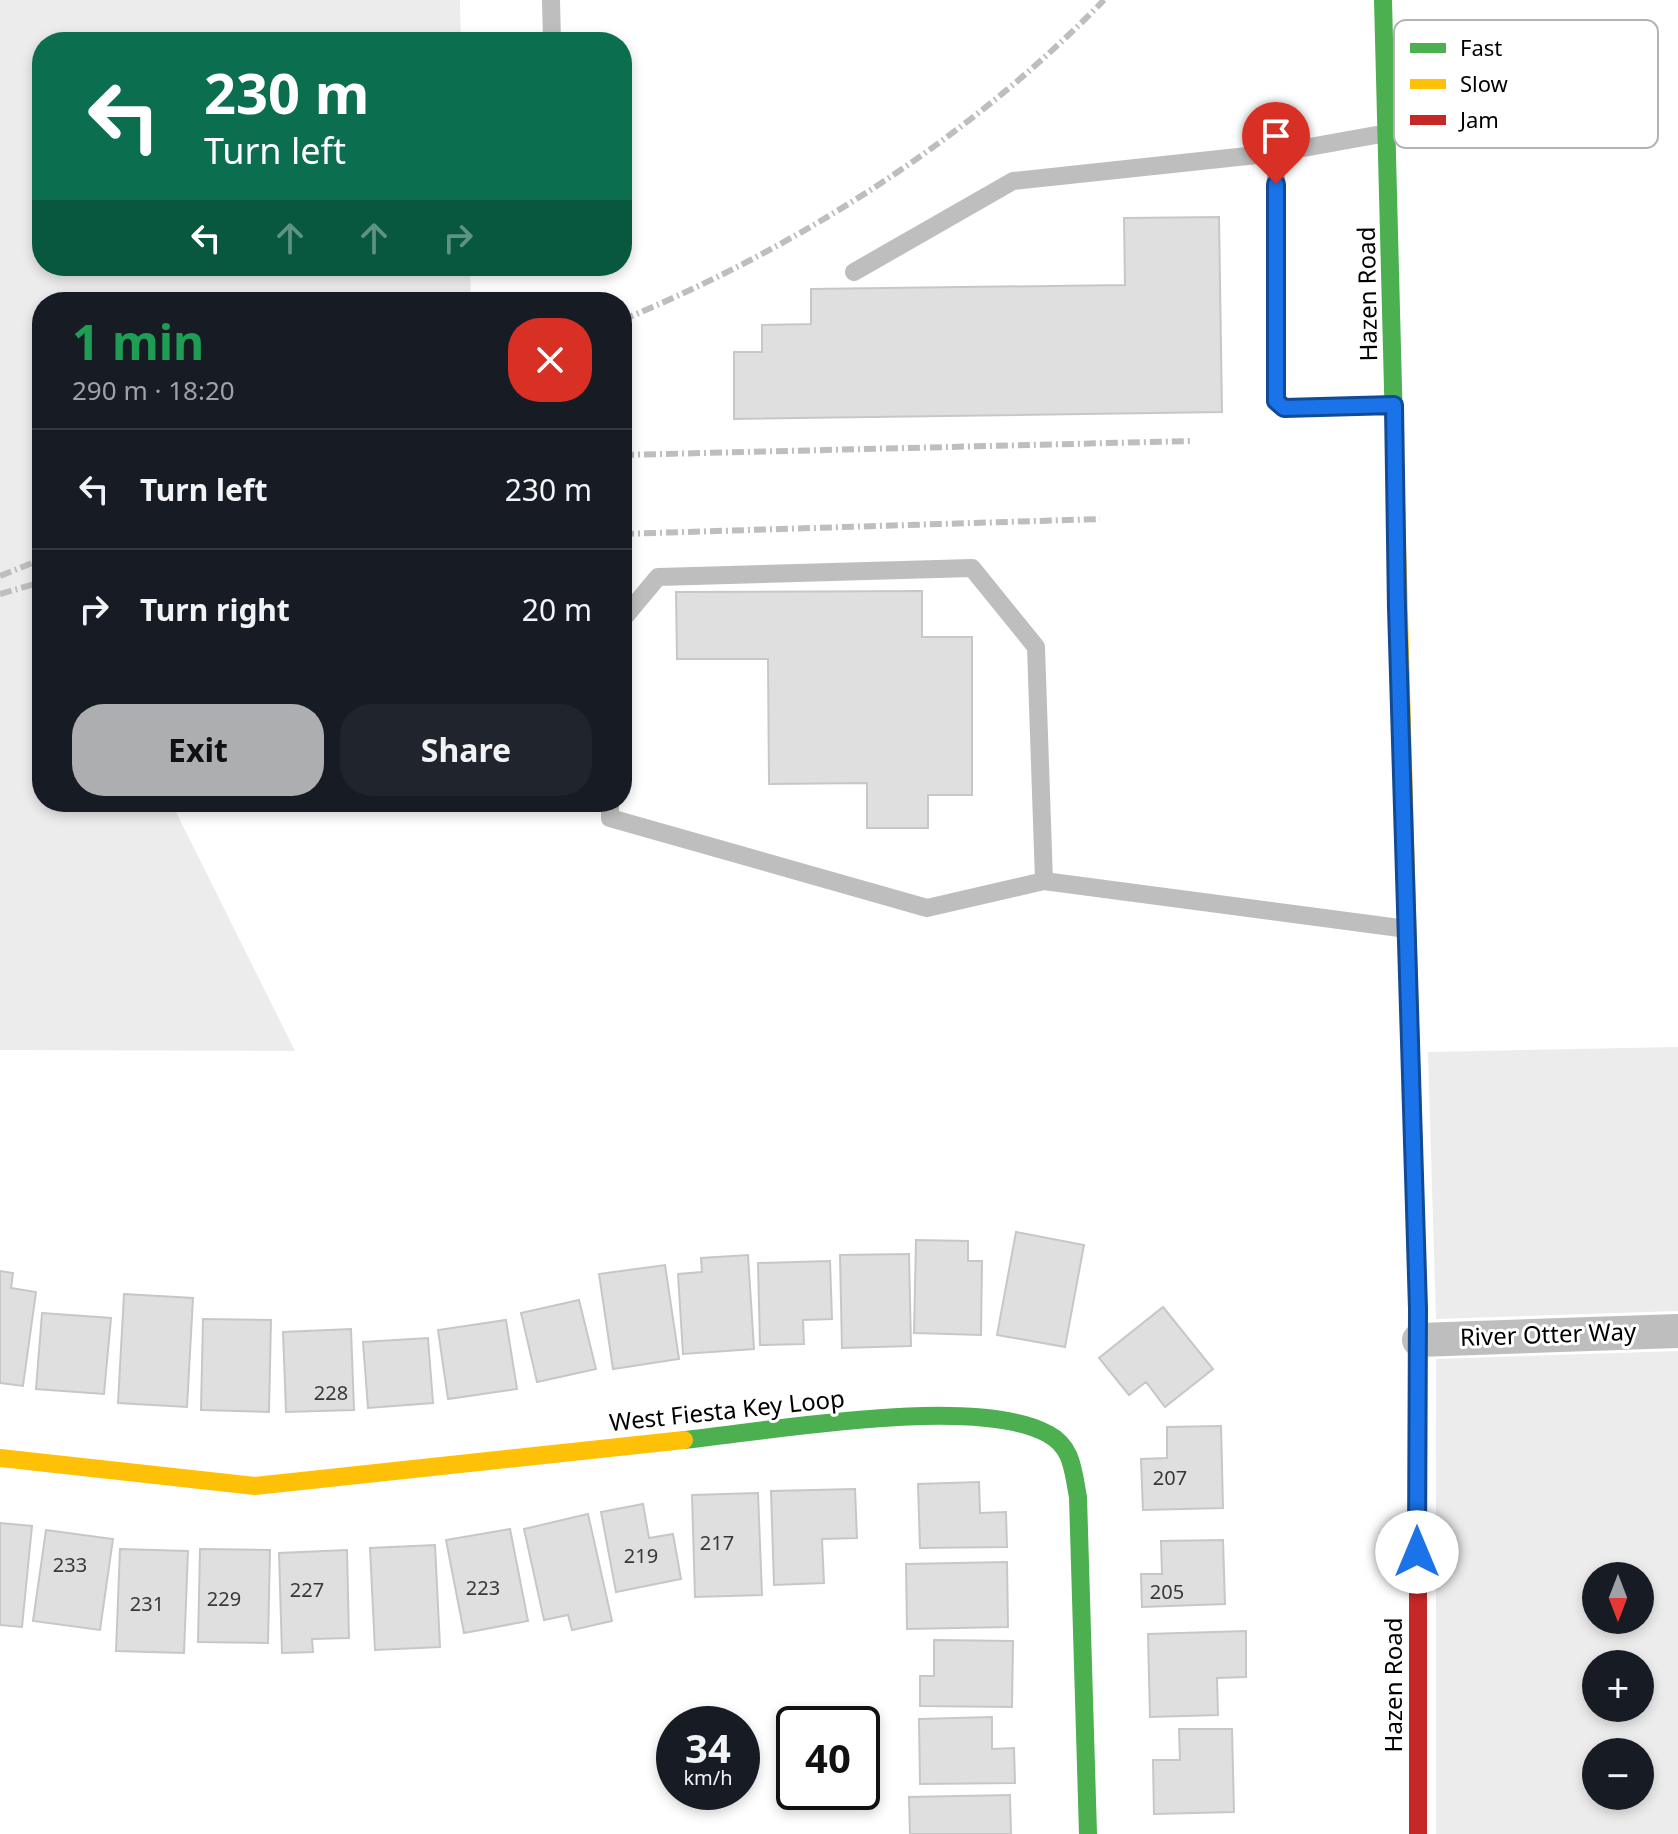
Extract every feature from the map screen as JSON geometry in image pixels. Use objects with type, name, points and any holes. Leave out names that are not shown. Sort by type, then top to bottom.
[{"type":"street","name":"Hazen Road","points":[[1383,0],[1419,1340],[1418,1834]]},
{"type":"street","name":"River Otter Way","points":[[1419,1340],[1678,1331]]},
{"type":"street","name":"West Fiesta Key Loop","points":[[0,1458],[255,1486],[887,1418],[994,1416],[1049,1434],[1070,1454],[1078,1497],[1088,1834]]},
{"type":"lane","points":[[551,0],[552,32]]},
{"type":"lane","points":[[854,272],[1013,181],[1276,153],[1387,133]]},
{"type":"lane","points":[[1276,153],[1276,401],[1284,408],[1394,405]]},
{"type":"lane","points":[[632,608],[658,577],[972,568],[1036,647],[1044,881]]},
{"type":"lane","points":[[610,812],[610,818],[927,908],[1044,881],[1407,929]]},
{"type":"shaded area","points":[[0,0],[460,0],[461,32],[32,32],[32,276],[470,276],[471,292],[32,292],[32,812],[176,812],[295,1051],[0,1050]]},
{"type":"shaded area","points":[[1678,1047],[1678,1311],[1436,1319],[1428,1052]]},
{"type":"shaded area","points":[[1678,1351],[1678,1834],[1436,1834],[1436,1359]]},
{"type":"building","points":[[1219,217],[1222,412],[734,419],[734,352],[762,352],[762,325],[811,324],[811,289],[1125,285],[1124,218]]},
{"type":"building","points":[[922,591],[922,637],[972,637],[972,795],[928,795],[928,828],[867,828],[867,783],[769,784],[768,659],[677,659],[676,592]]},
{"type":"building","points":[[1016,1232],[1084,1245],[1065,1347],[997,1335]]},
{"type":"building","points":[[916,1240],[968,1241],[968,1261],[982,1261],[981,1335],[914,1333]]},
{"type":"building","points":[[909,1254],[911,1346],[842,1348],[840,1255]]},
{"type":"building","points":[[748,1255],[754,1349],[683,1354],[678,1274],[702,1272],[701,1258]]},
{"type":"building","points":[[830,1261],[832,1319],[803,1320],[804,1344],[760,1345],[758,1263]]},
{"type":"building","points":[[665,1265],[679,1359],[613,1369],[599,1274]]},
{"type":"building","points":[[0,1271],[13,1273],[11,1288],[36,1292],[23,1386],[0,1383]]},
{"type":"building","points":[[124,1294],[193,1298],[187,1407],[118,1403]]},
{"type":"building","points":[[579,1300],[596,1369],[537,1382],[521,1313]]},
{"type":"building","points":[[1163,1307],[1213,1369],[1165,1407],[1146,1382],[1129,1395],[1099,1358]]},
{"type":"building","points":[[42,1313],[111,1318],[104,1394],[36,1389]]},
{"type":"building","points":[[203,1319],[271,1320],[269,1412],[201,1410]]},
{"type":"building","points":[[506,1320],[517,1389],[448,1399],[438,1330]]},
{"type":"building","points":[[351,1329],[354,1410],[286,1412],[283,1332]]},
{"type":"building","points":[[428,1338],[433,1403],[368,1408],[363,1342]]},
{"type":"building","points":[[1221,1426],[1223,1508],[1143,1510],[1141,1459],[1167,1458],[1167,1427]]},
{"type":"building","points":[[979,1482],[980,1513],[1006,1512],[1007,1547],[920,1548],[918,1484]]},
{"type":"building","points":[[855,1489],[857,1538],[822,1539],[824,1583],[774,1585],[771,1491]]},
{"type":"building","points":[[758,1493],[762,1595],[695,1597],[692,1495]]},
{"type":"building","points":[[643,1504],[649,1538],[673,1534],[681,1579],[616,1592],[601,1512]]},
{"type":"building","points":[[588,1514],[612,1621],[572,1630],[568,1615],[544,1620],[524,1529]]},
{"type":"building","points":[[0,1523],[32,1526],[22,1627],[0,1625]]},
{"type":"building","points":[[510,1529],[528,1621],[464,1633],[446,1540]]},
{"type":"building","points":[[46,1530],[113,1539],[100,1630],[33,1621]]},
{"type":"building","points":[[1223,1540],[1225,1604],[1142,1607],[1141,1574],[1162,1574],[1161,1541]]},
{"type":"building","points":[[435,1545],[440,1647],[375,1650],[370,1548]]},
{"type":"building","points":[[120,1549],[188,1551],[184,1653],[116,1651]]},
{"type":"building","points":[[200,1549],[270,1550],[268,1643],[198,1642]]},
{"type":"building","points":[[347,1550],[349,1638],[312,1639],[313,1652],[282,1653],[279,1553]]},
{"type":"building","points":[[1007,1562],[1008,1627],[907,1629],[906,1564]]},
{"type":"building","points":[[1246,1631],[1246,1677],[1217,1678],[1218,1715],[1150,1717],[1148,1634]]},
{"type":"building","points":[[934,1640],[1013,1641],[1012,1707],[920,1706],[920,1676],[934,1676]]},
{"type":"building","points":[[992,1717],[992,1749],[1014,1748],[1015,1783],[920,1784],[919,1719]]},
{"type":"building","points":[[1179,1729],[1232,1729],[1234,1812],[1154,1814],[1153,1760],[1180,1760]]},
{"type":"building","points":[[1010,1795],[1011,1834],[910,1834],[909,1797]]},
{"type":"railway","points":[[632,316],[753,259],[879,184],[997,98],[1104,0]]},
{"type":"railway","points":[[632,455],[1192,441]]},
{"type":"railway","points":[[632,534],[1100,519]]},
{"type":"railway","points":[[0,576],[32,563]]},
{"type":"railway","points":[[0,594],[32,585]]},
{"type":"traffic: fast","points":[[1383,0],[1394,427]]},
{"type":"traffic: fast","points":[[1410,1023],[1418,1309],[1418,1557]]},
{"type":"traffic: fast","points":[[684,1440],[818,1424],[924,1416],[1015,1422],[1056,1439],[1067,1453],[1078,1497],[1088,1834]]},
{"type":"traffic: slow","points":[[1394,427],[1410,1023]]},
{"type":"traffic: slow","points":[[0,1458],[255,1486],[684,1440]]},
{"type":"traffic: jam","points":[[1418,1557],[1418,1834]]},
{"type":"route","points":[[1276,184],[1276,401],[1284,408],[1394,405],[1397,608],[1419,1340],[1416,1395],[1417,1552]]}]
